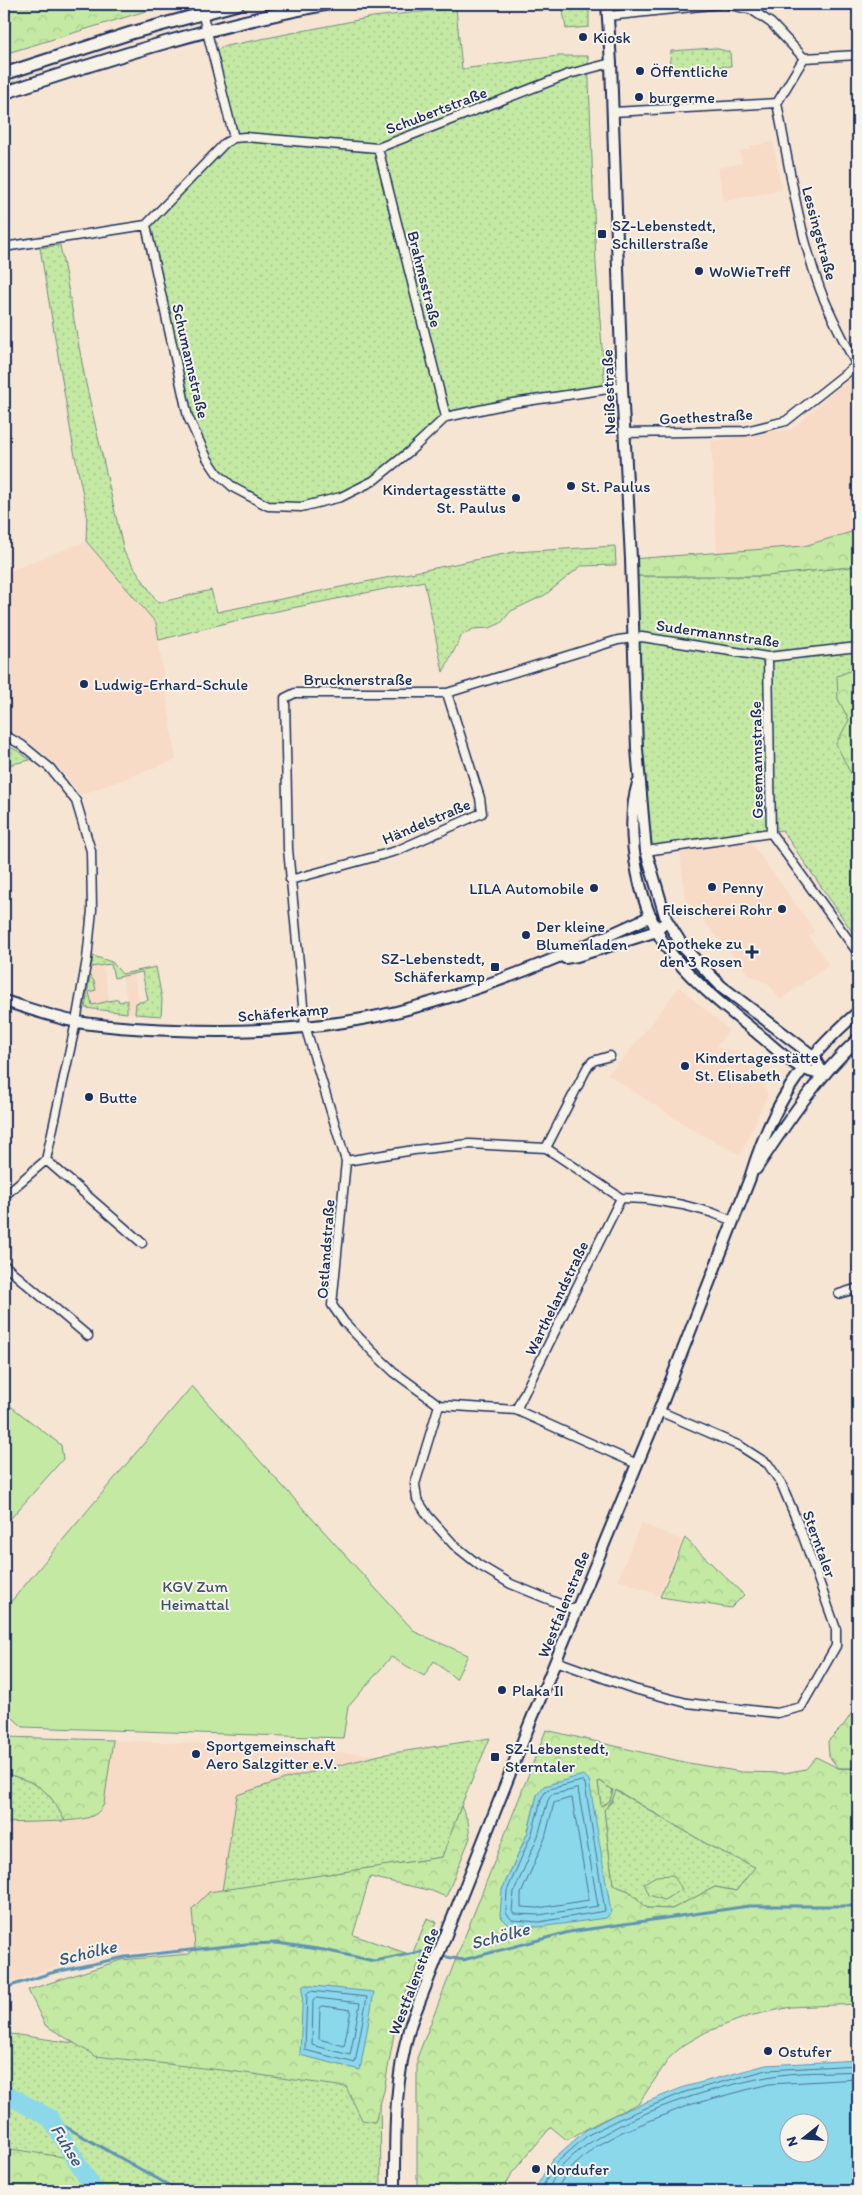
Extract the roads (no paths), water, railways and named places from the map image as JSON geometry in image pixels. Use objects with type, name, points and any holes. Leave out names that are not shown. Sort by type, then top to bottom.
[{"type":"main road","points":[[4,74],[130,33],[202,12],[238,4]]},
{"type":"main road","points":[[4,93],[207,30],[327,4]]},
{"type":"street","name":"Neißestraße","points":[[607,4],[611,63],[622,387],[639,780],[649,851],[666,919],[684,948],[721,986],[812,1056],[824,1074]]},
{"type":"street","points":[[608,16],[720,4]]},
{"type":"street","points":[[726,4],[752,10],[771,23],[804,58],[858,55]]},
{"type":"street","points":[[4,247],[146,225],[207,160],[225,143],[234,138],[202,12]]},
{"type":"street","points":[[613,112],[777,103],[804,58]]},
{"type":"street","name":"Schubertstraße","points":[[234,138],[245,137],[378,148],[569,74],[611,63]]},
{"type":"street","name":"Lessingstraße","points":[[777,103],[794,195],[806,243],[820,288],[857,364]]},
{"type":"street","name":"Brahmsstraße","points":[[378,148],[446,417]]},
{"type":"street","name":"Schumannstraße","points":[[146,225],[188,416],[207,458],[217,473],[234,488],[268,506],[301,507],[341,496],[373,481],[410,451],[446,417]]},
{"type":"street","name":"Goethestraße","points":[[624,433],[746,431],[786,421],[857,364]]},
{"type":"street","points":[[446,417],[514,403],[622,387]]},
{"type":"street","name":"Sudermannstraße","points":[[634,638],[642,637],[768,657],[858,647]]},
{"type":"street","name":"Brucknerstraße","points":[[305,1026],[290,880],[285,781],[285,698],[294,693],[447,693],[618,640],[634,638]]},
{"type":"street","name":"Gesemannstraße","points":[[768,657],[771,833],[858,954]]},
{"type":"street","name":"Händelstraße","points":[[290,880],[396,851],[482,813],[480,798],[447,693]]},
{"type":"street","points":[[4,736],[22,745],[50,768],[76,801],[91,851],[92,910],[87,959],[76,1022],[46,1160],[4,1196]]},
{"type":"street","name":"Neißestraße","points":[[639,780],[632,822],[633,851],[651,916],[672,955],[696,982],[802,1069],[811,1073],[824,1074]]},
{"type":"street","points":[[649,851],[771,833]]},
{"type":"street","points":[[651,916],[666,919],[658,931]]},
{"type":"street","name":"Schäferkamp","points":[[4,1001],[76,1022],[132,1028],[216,1032],[343,1022],[396,1012],[438,1000],[559,958],[651,916]]},
{"type":"street","name":"Schäferkamp","points":[[559,958],[577,956],[658,931]]},
{"type":"street","name":"Westfalenstraße","points":[[396,2191],[396,2104],[403,2050],[437,1956],[659,1411],[750,1178],[761,1142],[786,1091],[802,1069],[812,1056],[858,1012]]},
{"type":"street","name":"Ostlandstraße","points":[[305,1026],[346,1161],[332,1305],[344,1322],[367,1347],[394,1372],[438,1404]]},
{"type":"street","name":"Westfalenstraße","points":[[750,1178],[801,1102],[858,1038]]},
{"type":"street","points":[[546,1148],[588,1066],[596,1060],[610,1056]]},
{"type":"street","points":[[346,1161],[414,1150],[469,1144],[546,1148],[621,1198],[683,1205],[713,1213],[733,1221]]},
{"type":"street","points":[[46,1160],[142,1243]]},
{"type":"street","name":"Warthelandstraße","points":[[516,1410],[621,1198]]},
{"type":"street","points":[[4,1265],[88,1336]]},
{"type":"street","points":[[839,1294],[858,1288]]},
{"type":"street","points":[[577,1611],[511,1584],[479,1565],[454,1544],[428,1516],[417,1499],[415,1484],[438,1404],[516,1410],[637,1464]]},
{"type":"street","name":"Sterntaler","points":[[556,1661],[634,1689],[687,1703],[777,1713],[801,1707],[836,1646],[836,1629],[800,1528],[781,1483],[768,1464],[740,1446],[659,1411]]},
{"type":"water","points":[[583,1775],[589,1780],[611,1912],[606,1918],[539,1927],[509,1925],[500,1916],[502,1890],[528,1832],[537,1795],[544,1786]]},
{"type":"water","points":[[303,1985],[374,1992],[360,2070],[300,2055]]},
{"type":"water","points":[[858,2060],[858,2191],[534,2191],[552,2160],[586,2130],[614,2115],[684,2087],[766,2065]]},
{"type":"waterway","name":"Schölke","points":[[4,1988],[51,1973],[125,1957],[246,1944],[277,1943],[324,1950],[374,1961],[420,1952],[463,1960],[569,1932],[749,1906],[858,1906]]},
{"type":"waterway","name":"Fuhse","points":[[4,2093],[50,2118],[95,2191]]},
{"type":"waterway","points":[[50,2118],[179,2191]]},
{"type":"place","name":"Kiosk","points":[[583,37]]},
{"type":"place","name":"Öffentliche","points":[[640,71]]},
{"type":"place","name":"burgerme","points":[[639,97]]},
{"type":"place","name":"SZ-Lebenstedt, Schillerstraße","points":[[602,234]]},
{"type":"place","name":"WoWieTreff","points":[[699,271]]},
{"type":"place","name":"St. Paulus","points":[[571,486]]},
{"type":"place","name":"Kindertagesstätte St. Paulus","points":[[516,498]]},
{"type":"place","name":"Ludwig-Erhard-Schule","points":[[84,684]]},
{"type":"place","name":"Penny","points":[[712,887]]},
{"type":"place","name":"LILA Automobile","points":[[594,888]]},
{"type":"place","name":"Fleischerei Rohr","points":[[782,909]]},
{"type":"place","name":"Der kleine Blumenladen","points":[[526,935]]},
{"type":"place","name":"Apotheke zu den 3 Rosen","points":[[752,952]]},
{"type":"place","name":"SZ-Lebenstedt, Schäferkamp","points":[[495,967]]},
{"type":"place","name":"Kindertagesstätte St. Elisabeth","points":[[685,1066]]},
{"type":"place","name":"Butte","points":[[89,1097]]},
{"type":"place","name":"Plaka II","points":[[502,1690]]},
{"type":"place","name":"Sportgemeinschaft Aero Salzgitter e.V.","points":[[196,1754]]},
{"type":"place","name":"SZ-Lebenstedt, Sterntaler","points":[[495,1757]]},
{"type":"place","name":"Ostufer","points":[[768,2051]]},
{"type":"place","name":"Nordufer","points":[[536,2169]]},
{"type":"park label","name":"KGV Zum Heimattal","points":[[195,1595]]}]
